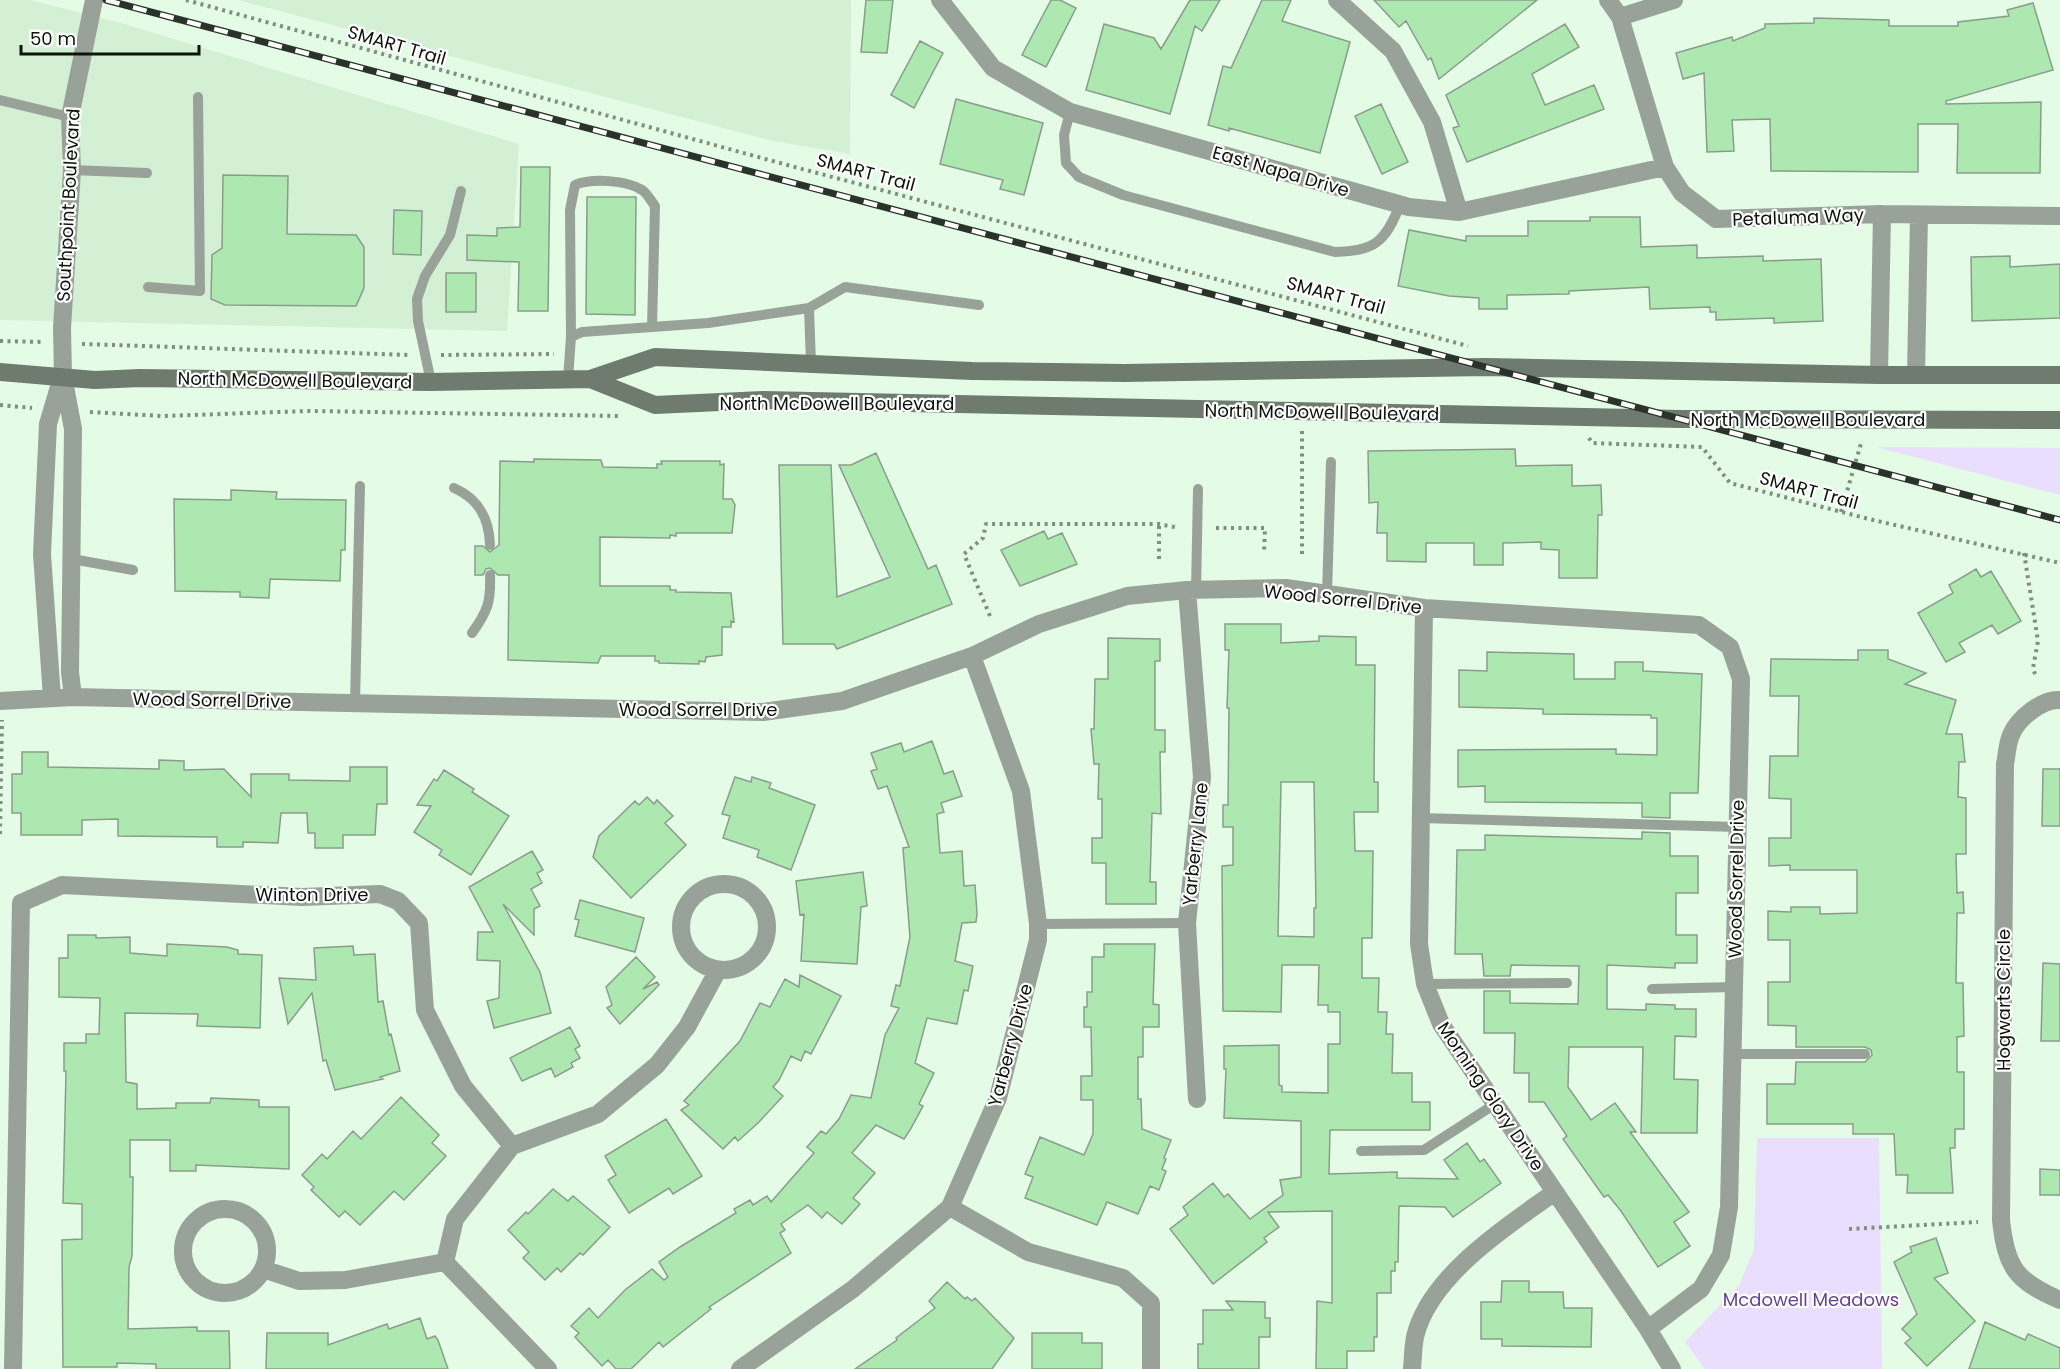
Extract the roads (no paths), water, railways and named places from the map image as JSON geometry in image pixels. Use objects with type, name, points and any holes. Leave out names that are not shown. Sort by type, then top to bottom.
[{"type":"main road","name":"North McDowell Boulevard","points":[[590,380],[655,357],[1007,372],[1485,367],[1879,375],[2060,375]]},
{"type":"main road","name":"North McDowell Boulevard","points":[[0,372],[95,380],[140,378],[431,382],[590,380],[655,405],[763,400],[1585,417],[2060,420]]},
{"type":"street","name":"Southpoint Boulevard","points":[[73,697],[70,672],[73,429],[63,376],[62,342],[72,170],[70,117],[94,0]]},
{"type":"street","name":"East Napa Drive","points":[[940,0],[993,68],[1070,112],[1400,204],[1459,212],[1665,167]]},
{"type":"street","points":[[1338,0],[1393,51],[1432,122],[1459,212]]},
{"type":"street","name":"Petaluma Way","points":[[1608,0],[1620,17],[1665,167],[1682,193],[1716,219],[1882,214],[2060,216]]},
{"type":"street","points":[[1620,17],[1674,0]]},
{"type":"street","points":[[1879,375],[1882,214]]},
{"type":"street","points":[[1916,375],[1919,215]]},
{"type":"street","name":"Southpoint Boulevard","points":[[52,698],[42,554],[48,424],[63,376]]},
{"type":"street","name":"Wood Sorrel Drive","points":[[1,701],[73,697],[763,712],[842,701],[972,656],[1039,624],[1127,596],[1192,590],[1286,588],[1424,608],[1699,625],[1730,647],[1741,679],[1729,1207],[1721,1255],[1701,1289],[1648,1329]]},
{"type":"street","name":"Yarberry Lane","points":[[1192,590],[1202,777],[1186,923],[1197,1099]]},
{"type":"street","name":"Morning Glory Drive","points":[[1424,608],[1419,944],[1425,984],[1441,1024],[1648,1329],[1672,1369]]},
{"type":"street","name":"Yarberry Drive","points":[[740,1369],[761,1362],[853,1289],[950,1207],[998,1098],[1038,940],[1038,924],[1021,791],[972,656]]},
{"type":"street","name":"Hogwarts Circle","points":[[2060,700],[2052,700],[2033,709],[2011,734],[2005,764],[2001,1208],[2004,1250],[2015,1274],[2031,1288],[2060,1300]]},
{"type":"street","points":[[719,884],[732,885],[755,896],[762,906],[768,929],[765,941],[752,960],[730,970],[718,970],[694,957],[686,947],[682,920],[686,907],[706,888],[719,884]]},
{"type":"street","name":"Winton Drive","points":[[13,1369],[21,903],[62,885],[302,897],[380,894],[398,901],[419,922],[425,1010],[463,1086],[512,1146]]},
{"type":"street","points":[[445,1262],[454,1219],[512,1146],[598,1114],[657,1065],[687,1027],[718,970]]},
{"type":"street","points":[[1412,1369],[1415,1335],[1436,1292],[1483,1246],[1555,1192]]},
{"type":"street","points":[[950,1207],[1028,1252],[1123,1278],[1151,1303],[1151,1369]]},
{"type":"street","points":[[221,1209],[241,1211],[257,1224],[267,1242],[263,1269],[255,1281],[243,1289],[229,1293],[208,1290],[191,1277],[184,1264],[182,1250],[184,1236],[202,1215],[221,1209]]},
{"type":"street","points":[[263,1269],[299,1281],[345,1280],[445,1262]]},
{"type":"street","points":[[445,1262],[548,1369]]},
{"type":"lane","points":[[148,287],[201,291],[198,97]]},
{"type":"lane","points":[[0,100],[70,117]]},
{"type":"lane","points":[[1070,112],[1064,135],[1066,163],[1078,177],[1134,198],[1335,252],[1361,252],[1382,241],[1400,204]]},
{"type":"lane","points":[[72,170],[147,172]]},
{"type":"lane","points":[[568,379],[571,337],[570,210],[575,185],[586,180],[612,182],[642,190],[655,206],[652,327]]},
{"type":"lane","points":[[431,382],[417,321],[417,299],[425,276],[450,235],[461,191]]},
{"type":"lane","points":[[571,337],[582,332],[708,322],[809,308],[845,287],[979,305]]},
{"type":"lane","points":[[809,308],[811,364]]},
{"type":"lane","points":[[1327,594],[1331,462]]},
{"type":"lane","points":[[355,703],[360,486]]},
{"type":"lane","points":[[454,488],[469,494],[483,510],[490,529],[490,546]]},
{"type":"lane","points":[[1192,590],[1198,489]]},
{"type":"lane","points":[[72,559],[133,570]]},
{"type":"lane","points":[[472,633],[483,618],[491,600],[490,575]]},
{"type":"lane","points":[[1420,818],[1738,827]]},
{"type":"lane","points":[[1038,924],[1186,923]]},
{"type":"lane","points":[[1425,984],[1567,983]]},
{"type":"lane","points":[[1652,989],[1734,987]]},
{"type":"lane","points":[[1732,1054],[1865,1054]]},
{"type":"lane","points":[[1361,1150],[1424,1150],[1495,1104]]},
{"type":"railway","points":[[106,0],[2060,520]]},
{"type":"park label","name":"Mcdowell Meadows","points":[[1811,1299]]}]
